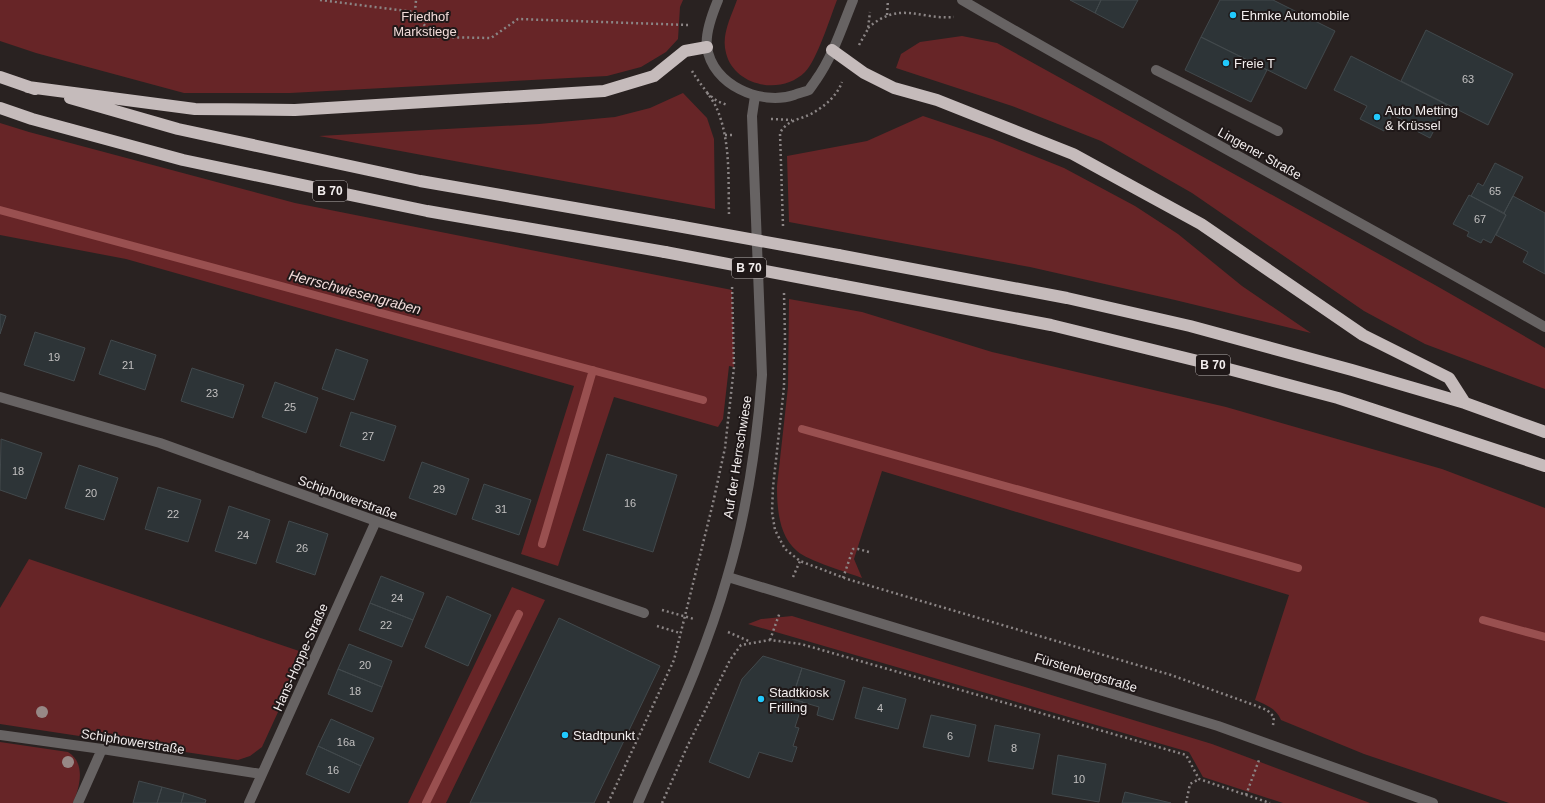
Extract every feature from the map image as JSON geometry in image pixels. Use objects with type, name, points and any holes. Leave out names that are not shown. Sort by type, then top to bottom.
[{"type":"highway","points":[[28,87],[195,109],[295,110],[604,91],[654,76],[685,51],[707,47]]},
{"type":"highway","points":[[832,50],[864,73],[894,88],[937,100],[1073,154],[1200,224],[1363,335],[1449,378],[1465,403]]},
{"type":"highway","name":"B 70","points":[[0,77],[28,87],[186,131],[420,180],[838,255],[1067,298],[1190,326],[1352,370],[1465,403],[1545,432]]},
{"type":"highway","name":"B 70","points":[[0,108],[32,119],[183,160],[427,211],[664,252],[1050,325],[1210,364],[1338,398],[1545,466]]},
{"type":"highway","points":[[1530,460],[1545,471]]},
{"type":"street","points":[[718,0],[710,17],[707,47],[714,67],[727,83],[755,96],[784,98],[808,90],[821,73],[853,0]]},
{"type":"street","name":"Lingener Straße","points":[[962,0],[1130,97],[1432,262],[1545,327]]},
{"type":"street","points":[[1156,70],[1278,131]]},
{"type":"street","name":"Auf der Herrschwiese","points":[[638,803],[706,644],[728,577],[746,501],[756,438],[762,375],[752,116],[755,96]]},
{"type":"street","name":"Schiphowerstraße","points":[[0,397],[160,443],[376,521],[644,613]]},
{"type":"street","name":"Hans-Hoppe-Straße","points":[[249,803],[376,521]]},
{"type":"street","name":"Fürstenbergstraße","points":[[728,577],[1218,726],[1433,803]]},
{"type":"street","name":"Schiphowerstraße","points":[[0,734],[261,774]]},
{"type":"street","points":[[78,803],[102,749]]},
{"type":"path","points":[[320,0],[415,12]]},
{"type":"path","points":[[416,0],[415,12],[433,37],[492,38],[518,19],[688,25]]},
{"type":"path","points":[[887,15],[888,0]]},
{"type":"path","points":[[783,228],[780,133],[783,127],[792,120],[811,114],[828,103],[840,88],[850,62],[868,28],[878,19],[887,15],[899,13],[912,13],[952,18],[986,14]]},
{"type":"path","points":[[691,18],[685,38],[685,51],[692,72],[717,108],[724,126],[726,141],[729,220]]},
{"type":"path","points":[[608,803],[674,660],[713,503],[725,448],[734,367],[732,282]]},
{"type":"path","points":[[784,290],[784,387],[773,487],[772,512],[775,530],[785,549],[800,561],[844,578],[1171,676],[1267,710],[1274,716],[1274,723],[1246,795]]},
{"type":"path","points":[[844,578],[853,549],[869,552]]},
{"type":"path","points":[[644,613],[651,624],[680,633]]},
{"type":"path","points":[[662,803],[687,747],[730,660],[741,645],[770,640],[801,644],[1186,755],[1199,779],[1270,803]]},
{"type":"path","points":[[1186,803],[1190,784],[1199,779]]},
{"type":"green space","name":"Friedhof Markstiege","points":[[0,0],[683,0],[680,7],[678,39],[666,52],[641,67],[607,76],[290,93],[184,93],[36,53],[0,41]]},
{"type":"green space","points":[[737,0],[837,0],[819,49],[810,66],[805,72],[795,79],[784,84],[772,85],[760,84],[748,80],[738,73],[731,64],[726,53],[726,33]]},
{"type":"green space","points":[[962,36],[997,43],[1435,285],[1545,348],[1545,389],[1425,344],[1364,311],[1192,193],[1101,141],[1012,106],[896,68],[901,54],[920,42]]},
{"type":"green space","points":[[683,93],[707,118],[714,139],[715,209],[319,136],[539,124],[615,117],[650,108]]},
{"type":"green space","points":[[923,116],[992,139],[1064,168],[1135,206],[1178,234],[1242,286],[1311,333],[1030,267],[789,222],[787,156],[867,141]]},
{"type":"green space","points":[[0,123],[295,203],[732,290],[734,367],[729,366],[723,419],[718,427],[614,397],[558,566],[521,554],[574,386],[126,259],[0,235]]},
{"type":"green space","points":[[789,299],[862,312],[992,352],[1226,407],[1442,469],[1545,508],[1545,803],[1509,803],[1364,754],[1281,720],[1279,716],[1267,705],[1255,700],[1289,595],[882,471],[854,559],[862,578],[802,555],[786,538],[780,522],[777,495],[788,387]]},
{"type":"green space","points":[[29,559],[305,653],[262,747],[250,756],[238,760],[0,724],[0,608]]},
{"type":"green space","points":[[512,587],[545,600],[446,803],[408,803]]},
{"type":"green space","points":[[792,616],[1212,744],[1370,803],[1283,803],[1203,777],[1189,752],[748,624],[761,619]]},
{"type":"green space","points":[[0,742],[68,752],[74,757],[77,762],[80,776],[78,790],[73,803],[0,803]]},
{"type":"building","points":[[1070,0],[1101,0],[1095,13]]},
{"type":"building","points":[[1101,0],[1138,0],[1123,28],[1095,13]]},
{"type":"building","points":[[1220,0],[1273,0],[1335,31],[1306,89],[1201,37]]},
{"type":"building","points":[[1426,30],[1513,74],[1488,125],[1401,81]]},
{"type":"building","points":[[1201,37],[1267,70],[1251,102],[1185,70]]},
{"type":"building","points":[[1351,56],[1447,105],[1430,138],[1401,123],[1403,120],[1392,115],[1384,131],[1360,119],[1367,106],[1334,90]]},
{"type":"building","points":[[1495,163],[1523,177],[1504,213],[1471,196],[1478,183],[1483,186]]},
{"type":"building","points":[[1469,195],[1506,215],[1491,243],[1483,239],[1481,243],[1467,236],[1469,232],[1453,224]]},
{"type":"building","points":[[1513,196],[1545,213],[1545,274],[1523,262],[1528,252],[1496,235],[1506,215],[1504,213]]},
{"type":"building","points":[[0,314],[6,316],[0,334]]},
{"type":"building","points":[[35,332],[85,348],[74,381],[24,365]]},
{"type":"building","points":[[111,340],[156,355],[145,390],[99,374]]},
{"type":"building","points":[[336,349],[368,360],[354,400],[322,389]]},
{"type":"building","points":[[192,368],[244,385],[233,418],[181,401]]},
{"type":"building","points":[[275,382],[318,398],[306,433],[262,417]]},
{"type":"building","points":[[351,412],[396,426],[384,461],[340,446]]},
{"type":"building","points":[[1,439],[42,453],[26,499],[0,490]]},
{"type":"building","points":[[607,454],[677,475],[653,552],[583,530]]},
{"type":"building","points":[[422,462],[469,479],[456,515],[409,498]]},
{"type":"building","points":[[79,465],[118,478],[104,520],[65,508]]},
{"type":"building","points":[[484,484],[531,500],[519,535],[472,519]]},
{"type":"building","points":[[158,487],[201,500],[188,542],[145,529]]},
{"type":"building","points":[[229,506],[270,520],[256,564],[215,551]]},
{"type":"building","points":[[289,521],[328,534],[315,575],[276,562]]},
{"type":"building","points":[[381,576],[424,593],[413,620],[370,603]]},
{"type":"building","points":[[447,596],[491,615],[468,666],[425,647]]},
{"type":"building","points":[[370,603],[413,620],[402,647],[359,630]]},
{"type":"building","name":"Stadtpunkt","points":[[559,618],[660,666],[594,803],[470,803]]},
{"type":"building","points":[[349,644],[392,661],[382,687],[338,669]]},
{"type":"building","points":[[763,656],[802,668],[792,699],[803,702],[795,727],[799,728],[793,746],[797,747],[792,762],[759,752],[749,778],[709,762],[742,679]]},
{"type":"building","points":[[802,668],[845,681],[833,720],[817,715],[819,707],[792,699]]},
{"type":"building","points":[[338,669],[382,687],[372,712],[328,694]]},
{"type":"building","points":[[863,687],[906,699],[898,729],[855,718]]},
{"type":"building","points":[[931,715],[976,725],[969,757],[923,747]]},
{"type":"building","points":[[331,719],[374,738],[361,766],[318,746]]},
{"type":"building","points":[[995,725],[1040,734],[1033,769],[988,761]]},
{"type":"building","points":[[318,746],[361,766],[349,793],[306,774]]},
{"type":"building","points":[[1058,755],[1106,764],[1099,802],[1052,794]]},
{"type":"building","points":[[139,781],[162,787],[157,803],[133,803]]},
{"type":"building","points":[[162,787],[184,793],[181,803],[157,803]]},
{"type":"building","points":[[1125,792],[1171,803],[1122,803]]},
{"type":"building","points":[[184,793],[206,800],[205,803],[181,803]]},
{"type":"waterway","name":"Herrschwiesengraben","points":[[0,210],[703,400]]},
{"type":"waterway","points":[[542,544],[593,370]]},
{"type":"waterway","points":[[802,429],[1298,568]]},
{"type":"waterway","points":[[426,803],[519,614]]},
{"type":"waterway","points":[[1483,620],[1545,637]]},
{"type":"place","name":"Ehmke Automobile","points":[[1233,15]]},
{"type":"place","name":"Freie T","points":[[1226,63]]},
{"type":"place","name":"Auto Metting & Krüssel","points":[[1377,117]]},
{"type":"place","name":"Stadtkiosk Frilling","points":[[761,699]]},
{"type":"place","name":"Stadtpunkt","points":[[565,735]]}]
